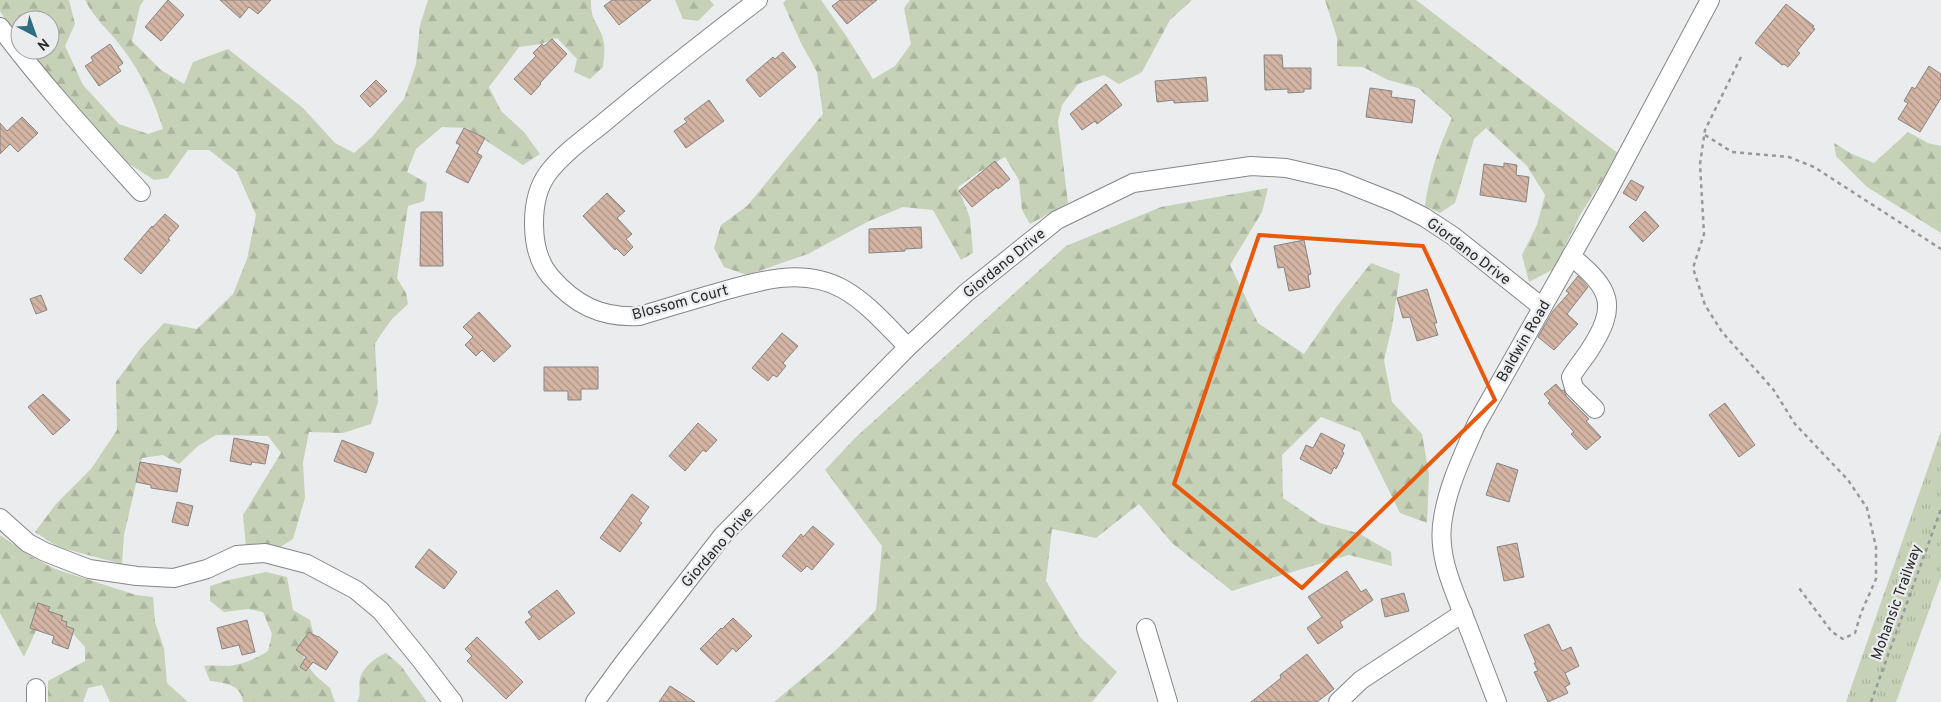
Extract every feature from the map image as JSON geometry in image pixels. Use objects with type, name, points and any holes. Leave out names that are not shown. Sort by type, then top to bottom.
[{"type":"street","name":"Blossom Court","points":[[758,0],[673,64],[566,154],[548,173],[538,194],[533,224],[538,249],[546,270],[560,287],[579,302],[598,311],[619,317],[639,316],[765,279],[800,277],[825,281],[843,289],[864,303],[908,347]]},
{"type":"street","name":"Baldwin Road","points":[[1497,702],[1463,614],[1443,555],[1441,537],[1442,518],[1449,494],[1460,460],[1476,425],[1612,183],[1710,0]]},
{"type":"street","points":[[0,27],[79,124],[141,192]]},
{"type":"street","name":"Giordano Drive","points":[[595,702],[724,535],[908,347],[966,293],[1057,220],[1133,182],[1251,166],[1286,168],[1338,180],[1396,203],[1424,217],[1453,236],[1542,307]]},
{"type":"street","points":[[1571,256],[1597,279],[1605,292],[1608,305],[1606,319],[1600,335],[1571,377],[1574,388],[1595,409]]},
{"type":"street","points":[[0,518],[28,543],[45,552],[89,568],[127,574],[174,578],[208,569],[237,555],[266,553],[307,564],[356,590],[381,611],[420,658],[452,702]]},
{"type":"street","points":[[1338,702],[1361,680],[1463,614]]},
{"type":"street","points":[[1146,628],[1168,702]]},
{"type":"path","points":[[1741,57],[1705,130],[1700,164],[1704,234],[1693,268],[1705,305],[1722,332],[1773,389],[1795,424],[1848,480],[1867,508],[1876,546],[1876,579],[1861,613],[1855,633],[1843,639],[1832,632],[1799,588]]},
{"type":"path","points":[[1705,135],[1732,152],[1790,157],[1814,167],[1941,249]]},
{"type":"path","name":"Mohansic Trailway","points":[[1871,702],[1941,509]]},
{"type":"highlighted area","points":[[1259,235],[1423,246],[1495,400],[1302,588],[1174,484]]},
{"type":"green space","points":[[0,0],[69,0],[75,24],[65,46],[83,85],[119,124],[148,134],[163,129],[151,98],[129,58],[93,14],[85,0],[144,0],[140,6],[132,41],[161,70],[184,84],[193,62],[228,49],[303,108],[335,143],[354,153],[371,138],[404,99],[416,64],[420,25],[428,0],[591,0],[593,15],[604,43],[603,67],[590,79],[574,72],[577,59],[557,38],[541,44],[519,47],[489,87],[501,111],[524,132],[540,154],[523,165],[467,128],[442,127],[416,149],[407,172],[427,183],[424,201],[408,206],[397,278],[406,293],[408,304],[392,319],[375,343],[378,402],[371,424],[343,433],[309,432],[303,462],[305,498],[293,539],[274,551],[246,546],[243,515],[281,453],[268,436],[216,435],[198,446],[179,464],[163,455],[142,458],[124,535],[122,564],[58,547],[35,532],[56,504],[91,469],[117,430],[116,382],[140,349],[164,323],[197,329],[233,294],[247,259],[256,215],[237,172],[209,150],[188,150],[168,178],[154,180],[117,156],[36,60],[60,60],[60,10],[10,10],[10,26],[0,11]]},
{"type":"green space","points":[[675,0],[710,0],[714,5],[698,21],[683,19]]},
{"type":"green space","points":[[786,0],[821,0],[873,79],[895,66],[911,44],[904,8],[910,0],[1192,0],[1170,20],[1142,72],[1119,84],[1104,75],[1078,84],[1062,105],[1058,121],[1068,203],[1030,224],[1022,210],[1019,180],[1005,157],[958,187],[970,218],[973,253],[961,260],[933,210],[903,207],[869,221],[808,254],[747,275],[724,267],[714,248],[721,225],[747,206],[823,114],[817,72],[801,43],[783,3]]},
{"type":"green space","points":[[1325,0],[1416,0],[1619,154],[1580,215],[1554,269],[1529,282],[1522,255],[1537,225],[1545,195],[1527,166],[1486,128],[1474,139],[1455,203],[1440,213],[1425,206],[1435,161],[1452,118],[1418,88],[1388,80],[1363,67],[1337,66],[1337,38]]},
{"type":"green space","points":[[1908,132],[1928,143],[1941,146],[1941,233],[1867,187],[1836,156],[1834,143],[1852,154],[1874,163]]},
{"type":"green space","points":[[1268,188],[1262,212],[1230,265],[1258,323],[1304,354],[1337,306],[1371,263],[1400,274],[1392,327],[1384,360],[1392,402],[1422,434],[1429,474],[1427,523],[1400,513],[1360,432],[1321,417],[1282,455],[1283,498],[1320,523],[1358,533],[1391,552],[1392,566],[1349,555],[1232,591],[1172,543],[1139,504],[1096,538],[1052,529],[1046,581],[1080,637],[1117,672],[1092,702],[774,702],[834,652],[876,610],[882,546],[825,470],[855,438],[1066,246],[1161,207]]},
{"type":"green space","points":[[1941,431],[1941,577],[1896,702],[1846,702]]},
{"type":"green space","points":[[0,535],[32,557],[55,569],[136,595],[153,597],[155,622],[164,648],[167,683],[188,702],[110,702],[102,685],[88,688],[83,702],[48,702],[48,681],[85,661],[85,647],[54,613],[40,607],[35,633],[24,657],[0,613]]},
{"type":"green space","points":[[266,572],[287,577],[293,610],[310,620],[313,632],[303,652],[304,661],[315,675],[330,688],[335,702],[243,702],[242,696],[236,688],[227,684],[210,681],[204,666],[229,666],[254,659],[268,651],[272,634],[263,612],[248,609],[224,612],[210,601],[210,586]]},
{"type":"green space","points":[[386,653],[401,666],[427,702],[357,702],[360,678],[364,670],[370,663]]},
{"type":"building","points":[[168,0],[184,15],[161,41],[145,27]]},
{"type":"building","points":[[220,0],[271,0],[258,14],[249,7],[240,18]]},
{"type":"building","points":[[612,0],[651,0],[619,25],[604,6]]},
{"type":"building","points":[[840,0],[877,0],[847,24],[832,6]]},
{"type":"building","points":[[1786,4],[1814,26],[1812,27],[1815,29],[1797,51],[1800,53],[1788,67],[1784,64],[1782,65],[1755,43]]},
{"type":"building","points":[[552,39],[567,54],[531,95],[514,79],[536,56],[533,53],[542,44],[544,46]]},
{"type":"building","points":[[110,44],[123,63],[118,67],[121,71],[99,86],[85,66],[93,61],[91,57]]},
{"type":"building","points":[[783,52],[796,67],[760,97],[746,80],[773,57],[775,59]]},
{"type":"building","points":[[1264,55],[1282,55],[1283,68],[1311,68],[1311,89],[1304,89],[1304,92],[1288,93],[1288,89],[1265,90]]},
{"type":"building","points":[[1929,66],[1941,74],[1941,98],[1920,132],[1898,119],[1908,103],[1904,101],[1912,87],[1915,89]]},
{"type":"building","points":[[1206,77],[1208,101],[1174,103],[1174,100],[1157,102],[1155,81]]},
{"type":"building","points":[[376,80],[387,91],[370,107],[360,96]]},
{"type":"building","points":[[1106,84],[1122,105],[1097,124],[1095,121],[1082,130],[1070,114]]},
{"type":"building","points":[[1370,88],[1392,91],[1391,97],[1415,100],[1412,123],[1366,117]]},
{"type":"building","points":[[709,100],[724,121],[686,148],[674,131],[687,122],[684,119]]},
{"type":"building","points":[[22,117],[38,133],[18,152],[10,144],[0,154],[0,123],[7,131]]},
{"type":"building","points":[[464,128],[485,138],[477,153],[482,156],[468,183],[446,172],[460,145],[456,143]]},
{"type":"building","points":[[995,161],[1010,179],[972,207],[959,191]]},
{"type":"building","points":[[1504,163],[1517,165],[1516,175],[1529,177],[1526,202],[1480,195],[1484,164],[1504,167]]},
{"type":"building","points":[[1631,180],[1644,187],[1636,201],[1623,193]]},
{"type":"building","points":[[607,193],[625,211],[617,218],[632,234],[626,239],[633,247],[624,256],[616,248],[615,250],[583,216]]},
{"type":"building","points":[[1645,211],[1659,226],[1643,242],[1629,227]]},
{"type":"building","points":[[421,212],[442,212],[443,266],[420,266]]},
{"type":"building","points":[[165,214],[179,226],[168,239],[170,240],[141,274],[124,259],[152,226]]},
{"type":"building","points":[[921,227],[922,248],[869,253],[869,229]]},
{"type":"building","points":[[1304,240],[1311,274],[1308,275],[1310,287],[1289,291],[1284,267],[1278,268],[1274,246]]},
{"type":"building","points":[[1578,276],[1588,287],[1567,314],[1578,324],[1554,350],[1538,337],[1553,311],[1569,293],[1566,291]]},
{"type":"building","points":[[1427,289],[1437,323],[1434,323],[1438,335],[1417,341],[1410,317],[1403,318],[1397,298]]},
{"type":"building","points":[[41,295],[47,310],[36,314],[30,299]]},
{"type":"building","points":[[479,312],[511,346],[494,362],[482,350],[476,356],[465,345],[473,337],[463,327]]},
{"type":"building","points":[[782,333],[798,346],[783,363],[786,366],[777,377],[773,375],[768,381],[752,368]]},
{"type":"building","points":[[544,367],[598,367],[598,389],[581,389],[581,400],[568,400],[568,391],[544,391]]},
{"type":"building","points":[[1556,384],[1562,391],[1564,390],[1566,396],[1589,419],[1586,421],[1601,437],[1586,450],[1571,434],[1574,432],[1548,403],[1550,401],[1544,394]]},
{"type":"building","points":[[43,394],[70,420],[53,435],[28,407]]},
{"type":"building","points":[[1725,403],[1755,445],[1739,457],[1709,415]]},
{"type":"building","points":[[698,423],[717,440],[706,452],[703,450],[685,471],[669,456]]},
{"type":"building","points":[[1321,433],[1345,445],[1342,452],[1344,453],[1336,469],[1334,467],[1331,474],[1300,459],[1306,445],[1313,448]]},
{"type":"building","points":[[234,438],[269,445],[265,464],[252,462],[251,465],[230,461]]},
{"type":"building","points":[[342,440],[374,453],[366,473],[334,461]]},
{"type":"building","points":[[140,462],[181,469],[177,492],[151,488],[151,485],[136,482]]},
{"type":"building","points":[[1497,463],[1518,470],[1509,502],[1486,495]]},
{"type":"building","points":[[632,494],[649,507],[639,521],[642,523],[620,552],[600,538]]},
{"type":"building","points":[[177,502],[193,506],[188,526],[172,522]]},
{"type":"building","points":[[813,526],[834,544],[812,570],[807,566],[801,572],[782,556],[801,534],[803,537]]},
{"type":"building","points":[[1517,543],[1524,577],[1504,581],[1497,547]]},
{"type":"building","points":[[429,549],[457,572],[444,589],[415,567]]},
{"type":"building","points":[[1347,571],[1361,592],[1366,589],[1373,600],[1340,622],[1343,627],[1318,644],[1307,628],[1322,617],[1308,597]]},
{"type":"building","points":[[557,590],[575,613],[539,640],[525,622],[532,617],[528,612]]},
{"type":"building","points":[[1404,593],[1409,611],[1385,617],[1381,599]]},
{"type":"building","points":[[38,603],[50,607],[48,611],[63,616],[61,620],[67,622],[66,626],[74,629],[68,649],[52,643],[54,636],[30,628]]},
{"type":"building","points":[[733,618],[752,636],[736,652],[733,648],[717,665],[700,649]]},
{"type":"building","points":[[247,620],[255,652],[242,655],[239,645],[222,649],[217,628]]},
{"type":"building","points":[[1549,624],[1562,651],[1571,647],[1579,666],[1565,673],[1570,684],[1565,687],[1568,693],[1548,702],[1534,672],[1538,671],[1534,663],[1536,663],[1524,635]]},
{"type":"building","points":[[309,632],[318,636],[338,652],[326,670],[313,662],[306,671],[300,667],[306,657],[296,650]]},
{"type":"building","points":[[477,637],[523,682],[506,699],[467,661],[472,656],[465,649]]},
{"type":"building","points":[[1307,654],[1334,689],[1317,702],[1251,702],[1281,678],[1280,675]]},
{"type":"building","points":[[670,686],[695,702],[659,702]]}]
